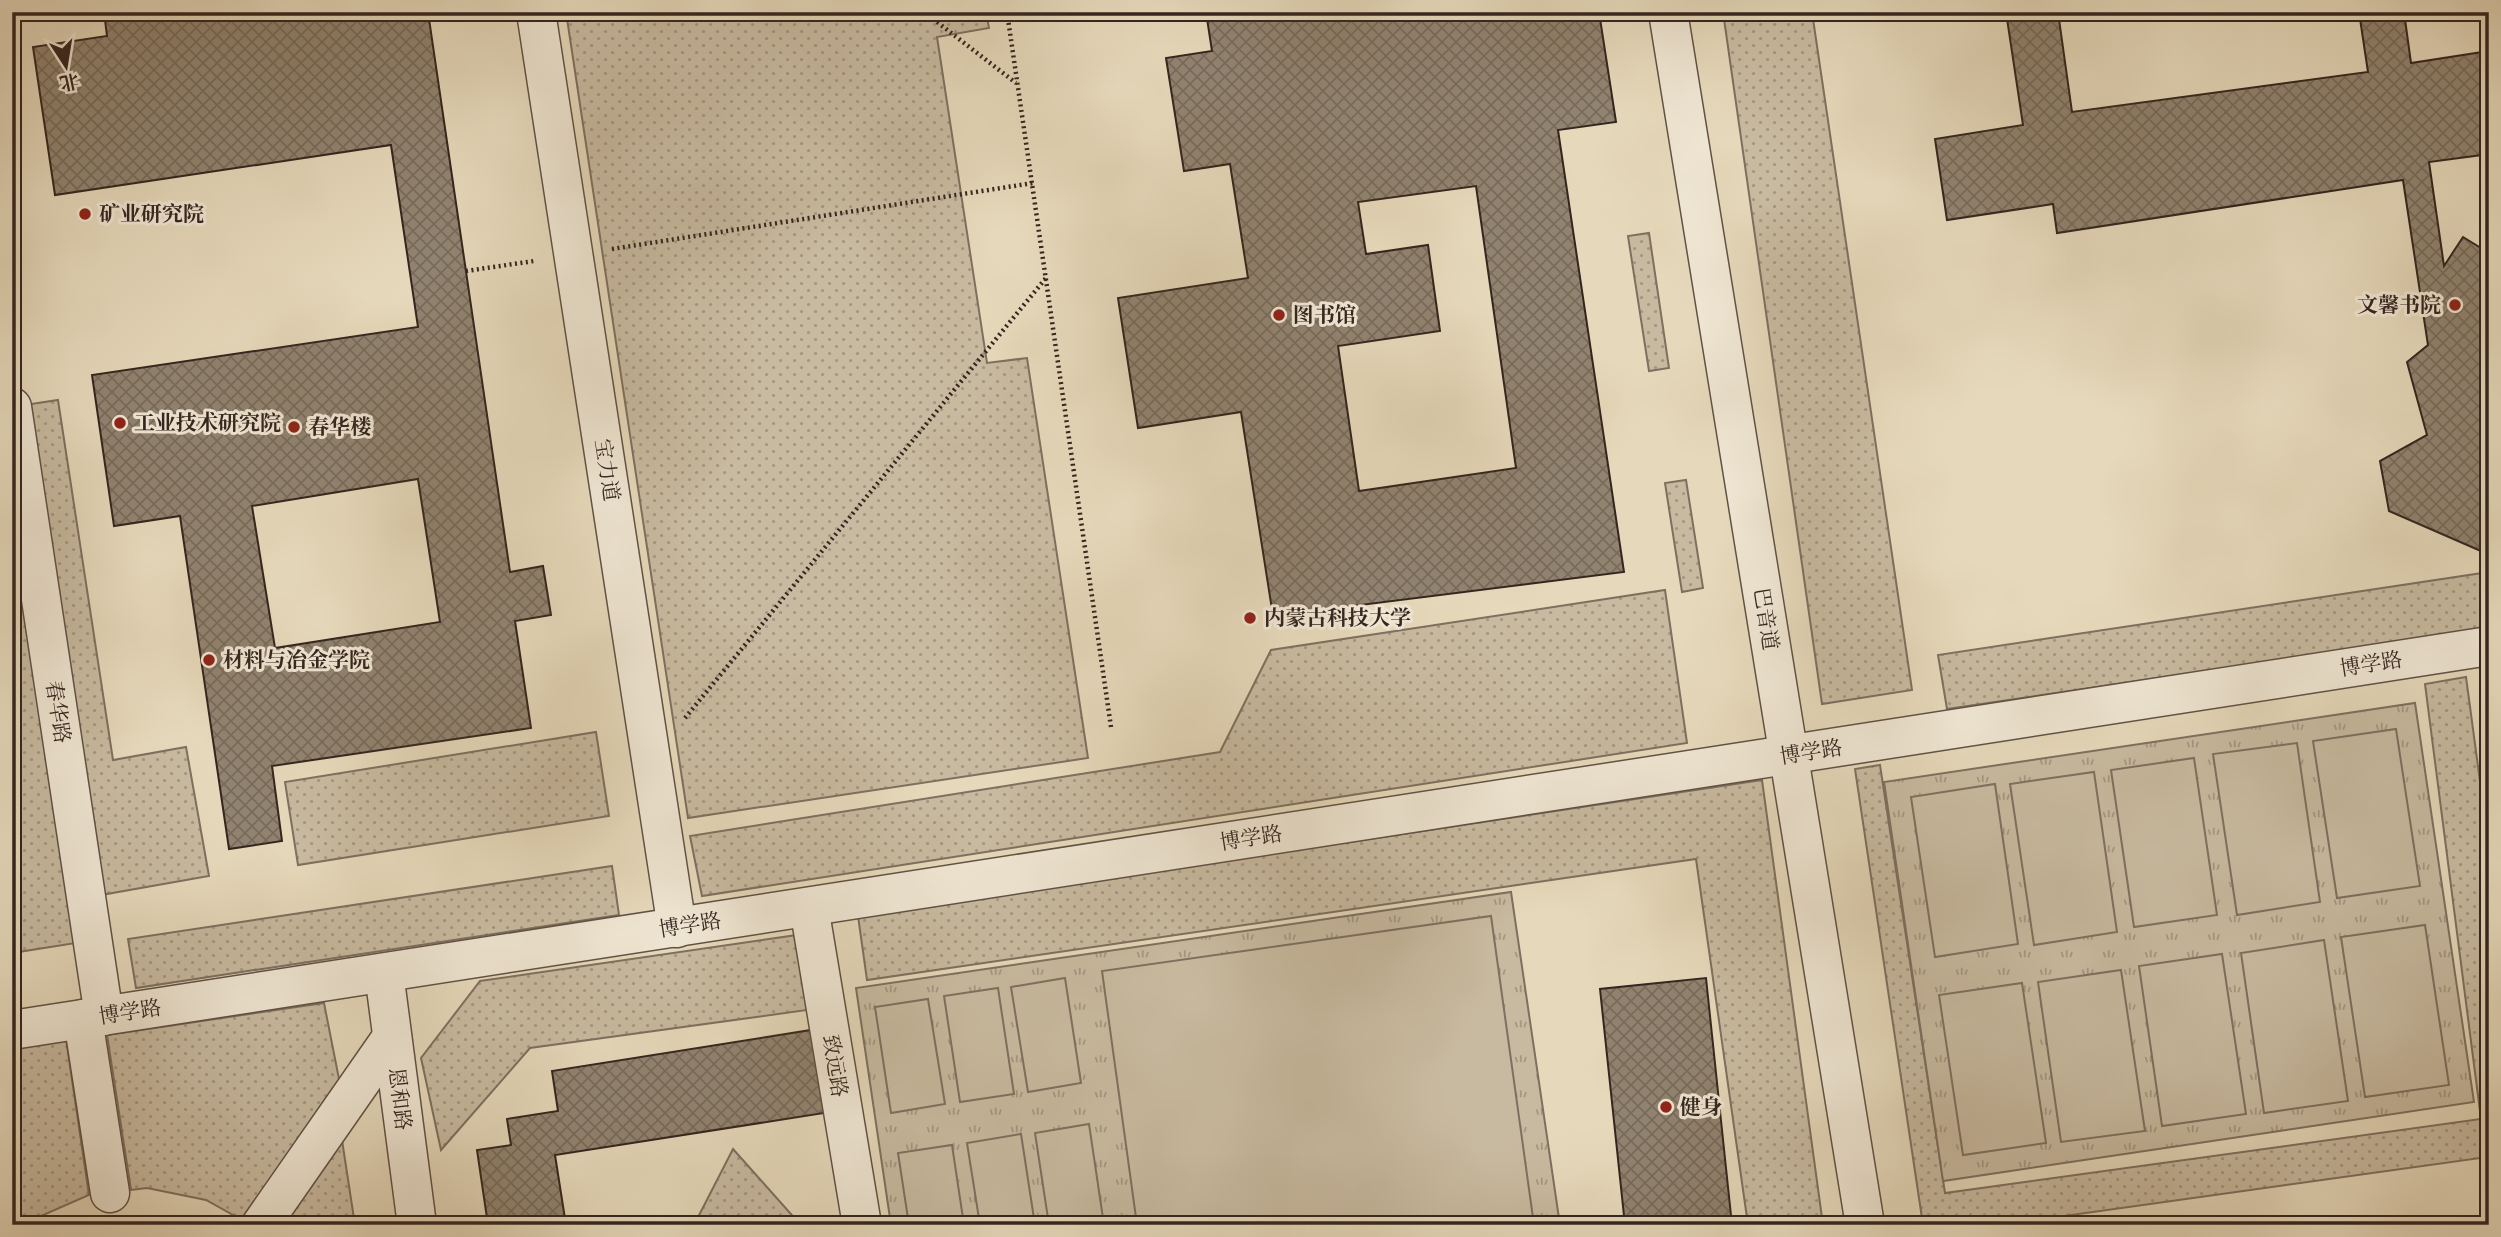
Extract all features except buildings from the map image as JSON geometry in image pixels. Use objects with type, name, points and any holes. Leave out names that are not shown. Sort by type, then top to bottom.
[{"type":"street","name":"宝力道","points":[[536,12],[677,928]]},
{"type":"street","name":"巴音道","points":[[1668,12],[1865,1225]]},
{"type":"street","name":"春华路","points":[[12,407],[94,1018],[110,1193]]},
{"type":"street","name":"博学路","points":[[12,1030],[2489,647]]},
{"type":"street","name":"致远路","points":[[809,907],[862,1225]]},
{"type":"street","name":"恩和路","points":[[384,973],[417,1225]]},
{"type":"street","points":[[261,1225],[392,1037]]},
{"type":"path","points":[[924,12],[1017,83]]},
{"type":"path","points":[[1007,12],[1111,727]]},
{"type":"path","points":[[466,271],[1033,183]]},
{"type":"path","points":[[652,759],[1046,277]]},
{"type":"green space","points":[[566,12],[986,12],[989,28],[937,37],[987,363],[1027,358],[1088,758],[688,818]]},
{"type":"green space","points":[[1723,12],[1812,12],[1912,690],[1822,704]]},
{"type":"green space","points":[[1649,233],[1669,368],[1649,371],[1628,236]]},
{"type":"green space","points":[[58,400],[113,760],[186,747],[209,876],[101,895],[18,406]]},
{"type":"green space","points":[[1686,480],[1703,588],[1682,592],[1665,483]]},
{"type":"green space","points":[[12,506],[76,943],[12,953]]},
{"type":"green space","points":[[2489,572],[2489,629],[1947,709],[1938,655]]},
{"type":"green space","points":[[1665,590],[1687,743],[702,896],[690,836],[1220,752],[1271,650]]},
{"type":"green space","points":[[2466,677],[2489,848],[2489,1167],[2487,1157],[2000,1225],[1923,1225],[1855,769],[1880,765],[1945,1193],[2481,1119],[2425,684]]},
{"type":"green space","points":[[2415,703],[2474,1102],[1943,1181],[1884,782]]},
{"type":"green space","points":[[2396,729],[2420,886],[2337,898],[2313,741]]},
{"type":"green space","points":[[596,732],[609,816],[298,865],[285,782]]},
{"type":"green space","points":[[2297,743],[2320,902],[2237,915],[2213,754]]},
{"type":"green space","points":[[2194,758],[2217,915],[2134,927],[2111,770]]},
{"type":"green space","points":[[2094,772],[2117,932],[2034,945],[2010,784]]},
{"type":"green space","points":[[1762,780],[1823,1225],[1748,1225],[1696,859],[867,980],[858,916]]},
{"type":"green space","points":[[1995,784],[2018,944],[1935,957],[1911,797]]},
{"type":"green space","points":[[612,866],[619,915],[136,988],[128,939]]},
{"type":"green space","points":[[1511,892],[1560,1225],[891,1225],[856,988]]},
{"type":"green space","points":[[1491,916],[1534,1225],[1137,1225],[1102,971]]},
{"type":"green space","points":[[2425,925],[2449,1085],[2365,1097],[2341,937]]},
{"type":"green space","points":[[797,935],[807,1010],[530,1048],[441,1150],[421,1058],[480,981]]},
{"type":"green space","points":[[2324,940],[2348,1101],[2264,1113],[2241,953]]},
{"type":"green space","points":[[2222,954],[2246,1114],[2162,1126],[2139,966]]},
{"type":"green space","points":[[2121,970],[2145,1131],[2061,1142],[2038,982]]},
{"type":"green space","points":[[1065,978],[1081,1083],[1028,1092],[1011,987]]},
{"type":"green space","points":[[2022,983],[2046,1143],[1963,1155],[1939,995]]},
{"type":"green space","points":[[998,988],[1014,1094],[960,1102],[944,996]]},
{"type":"green space","points":[[928,999],[945,1104],[891,1113],[875,1007]]},
{"type":"green space","points":[[324,1003],[340,1084],[242,1220],[206,1200],[147,1188],[131,1190],[107,1035]]},
{"type":"green space","points":[[65,1032],[89,1195],[34,1219],[29,1225],[12,1225],[12,1040]]},
{"type":"green space","points":[[338,1114],[355,1225],[261,1225]]},
{"type":"green space","points":[[1089,1124],[1104,1225],[1049,1225],[1035,1133]]},
{"type":"green space","points":[[1021,1134],[1035,1225],[980,1225],[967,1143]]},
{"type":"green space","points":[[952,1145],[964,1225],[909,1225],[898,1153]]},
{"type":"green space","points":[[733,1149],[798,1222],[795,1225],[694,1225]]},
{"type":"place","name":"矿业研究院","points":[[85,214]]},
{"type":"place","name":"文馨书院","points":[[2455,305]]},
{"type":"place","name":"图书馆","points":[[1279,315]]},
{"type":"place","name":"工业技术研究院","points":[[120,423]]},
{"type":"place","name":"春华楼","points":[[294,427]]},
{"type":"place","name":"内蒙古科技大学","points":[[1250,618]]},
{"type":"place","name":"材料与冶金学院","points":[[209,660]]},
{"type":"place","name":"健身","points":[[1666,1107]]}]
